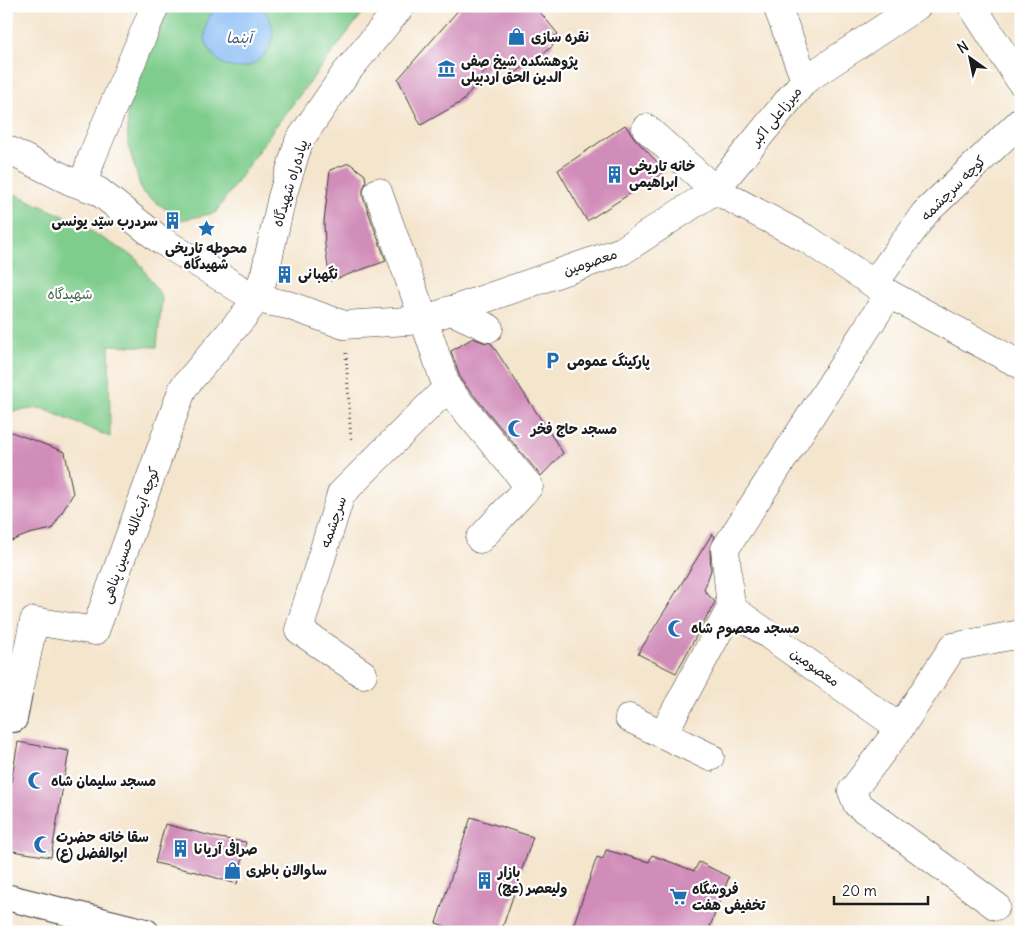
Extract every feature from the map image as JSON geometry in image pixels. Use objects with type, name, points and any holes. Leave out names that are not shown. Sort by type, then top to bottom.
[{"type":"street","points":[[83,185],[92,157],[155,6]]},
{"type":"street","name":"پیاده‌راه شهیدگاه","points":[[256,299],[265,273],[282,197],[299,141],[345,74],[400,6]]},
{"type":"street","name":"میرزاعلی اکبر","points":[[715,190],[805,80],[777,6]]},
{"type":"street","points":[[805,80],[917,6]]},
{"type":"street","points":[[972,6],[1021,82]]},
{"type":"street","name":"کوچه سرچشمه","points":[[881,289],[925,214],[1021,121]]},
{"type":"street","points":[[646,128],[715,190],[807,239],[881,289],[1021,365]]},
{"type":"street","points":[[6,149],[70,181],[98,191],[159,239],[256,299]]},
{"type":"street","name":"معصومین","points":[[256,299],[288,305],[344,325],[424,320],[622,251],[715,190]]},
{"type":"street","points":[[378,192],[424,320],[446,388],[528,486],[480,539]]},
{"type":"street","points":[[663,734],[731,608],[725,549],[881,289]]},
{"type":"street","name":"کوچه آیت‌الله حسین پناهی","points":[[6,719],[14,719],[34,621],[95,631],[183,388],[244,316],[256,299]]},
{"type":"street","points":[[450,310],[489,328]]},
{"type":"street","name":"سرچشمه","points":[[363,674],[299,630],[341,494],[446,388]]},
{"type":"street","name":"معصومین","points":[[731,608],[900,728]]},
{"type":"street","points":[[996,906],[857,804],[852,790],[900,728],[953,647],[1015,634],[1021,639]]},
{"type":"street","points":[[629,718],[710,757]]},
{"type":"street","points":[[6,897],[146,932]]},
{"type":"path","points":[[344,325],[352,450]]},
{"type":"green space","points":[[170,6],[218,6],[215,9],[267,13],[260,6],[368,6],[272,131],[215,213],[181,220],[142,192],[128,144],[127,105]]},
{"type":"green space","name":"شهیدگاه","points":[[6,190],[70,219],[136,258],[162,297],[157,347],[109,345],[110,437],[41,408],[6,412]]},
{"type":"water","name":"آبنما","points":[[218,6],[260,6],[270,20],[273,33],[270,46],[262,57],[252,65],[239,68],[227,66],[215,57],[210,50],[205,37],[206,28],[210,16]]},
{"type":"building","points":[[462,6],[535,6],[558,34],[549,40],[553,46],[514,74],[508,65],[502,70],[495,58],[463,101],[421,125],[398,79]]},
{"type":"building","name":"خانه تاریخی ابراهیمی","points":[[625,125],[636,140],[666,171],[587,221],[558,170]]},
{"type":"building","points":[[349,163],[365,175],[366,182],[363,189],[363,197],[386,261],[330,281],[324,222],[330,170]]},
{"type":"building","name":"مسجد حاج فخر","points":[[473,338],[491,343],[563,453],[541,476],[461,380],[451,351]]},
{"type":"building","points":[[6,430],[65,452],[73,494],[52,529],[29,534],[6,543]]},
{"type":"building","name":"مسجد معصوم شاه","points":[[712,534],[715,536],[710,550],[711,570],[704,590],[715,602],[676,673],[638,654]]},
{"type":"building","name":"مسجد سلیمان شاه","points":[[18,742],[69,751],[51,857],[6,850],[6,811]]},
{"type":"building","name":"بازار ولیعصر (عج)","points":[[471,817],[533,837],[501,932],[463,932],[436,923]]},
{"type":"building","points":[[165,824],[219,838],[246,842],[237,884],[155,863]]},
{"type":"building","points":[[606,850],[649,862],[652,855],[694,871],[699,862],[729,877],[708,932],[571,932],[597,857],[603,859]]},
{"type":"place","name":"نقره سازی","points":[[517,37]]},
{"type":"place","name":"پژوهشکده شیخ صفی الدین الحق اردبیلی","points":[[447,69]]},
{"type":"place","name":"خانه تاریخی ابراهیمی","points":[[615,174]]},
{"type":"place","name":"سردرب سیّد یونسی","points":[[172,221]]},
{"type":"place","name":"محوطه تاریخی شهیدگاه","points":[[206,228]]},
{"type":"place","name":"نگهبانی","points":[[284,274]]},
{"type":"place","name":"پارکینگ عمومی","points":[[553,361]]},
{"type":"place","name":"مسجد حاج فخر","points":[[517,429]]},
{"type":"place","name":"مسجد معصوم شاه","points":[[677,628]]},
{"type":"place","name":"مسجد سلیمان شاه","points":[[37,781]]},
{"type":"place","name":"سقا خانه حضرت ابوالفضل (ع)","points":[[42,845]]},
{"type":"place","name":"صرافی آریانا","points":[[180,849]]},
{"type":"place","name":"ساوالان باطری","points":[[232,870]]},
{"type":"place","name":"بازار ولیعصر (عج)","points":[[484,880]]},
{"type":"place","name":"فروشگاه تخفیفی هفت","points":[[678,897]]}]
